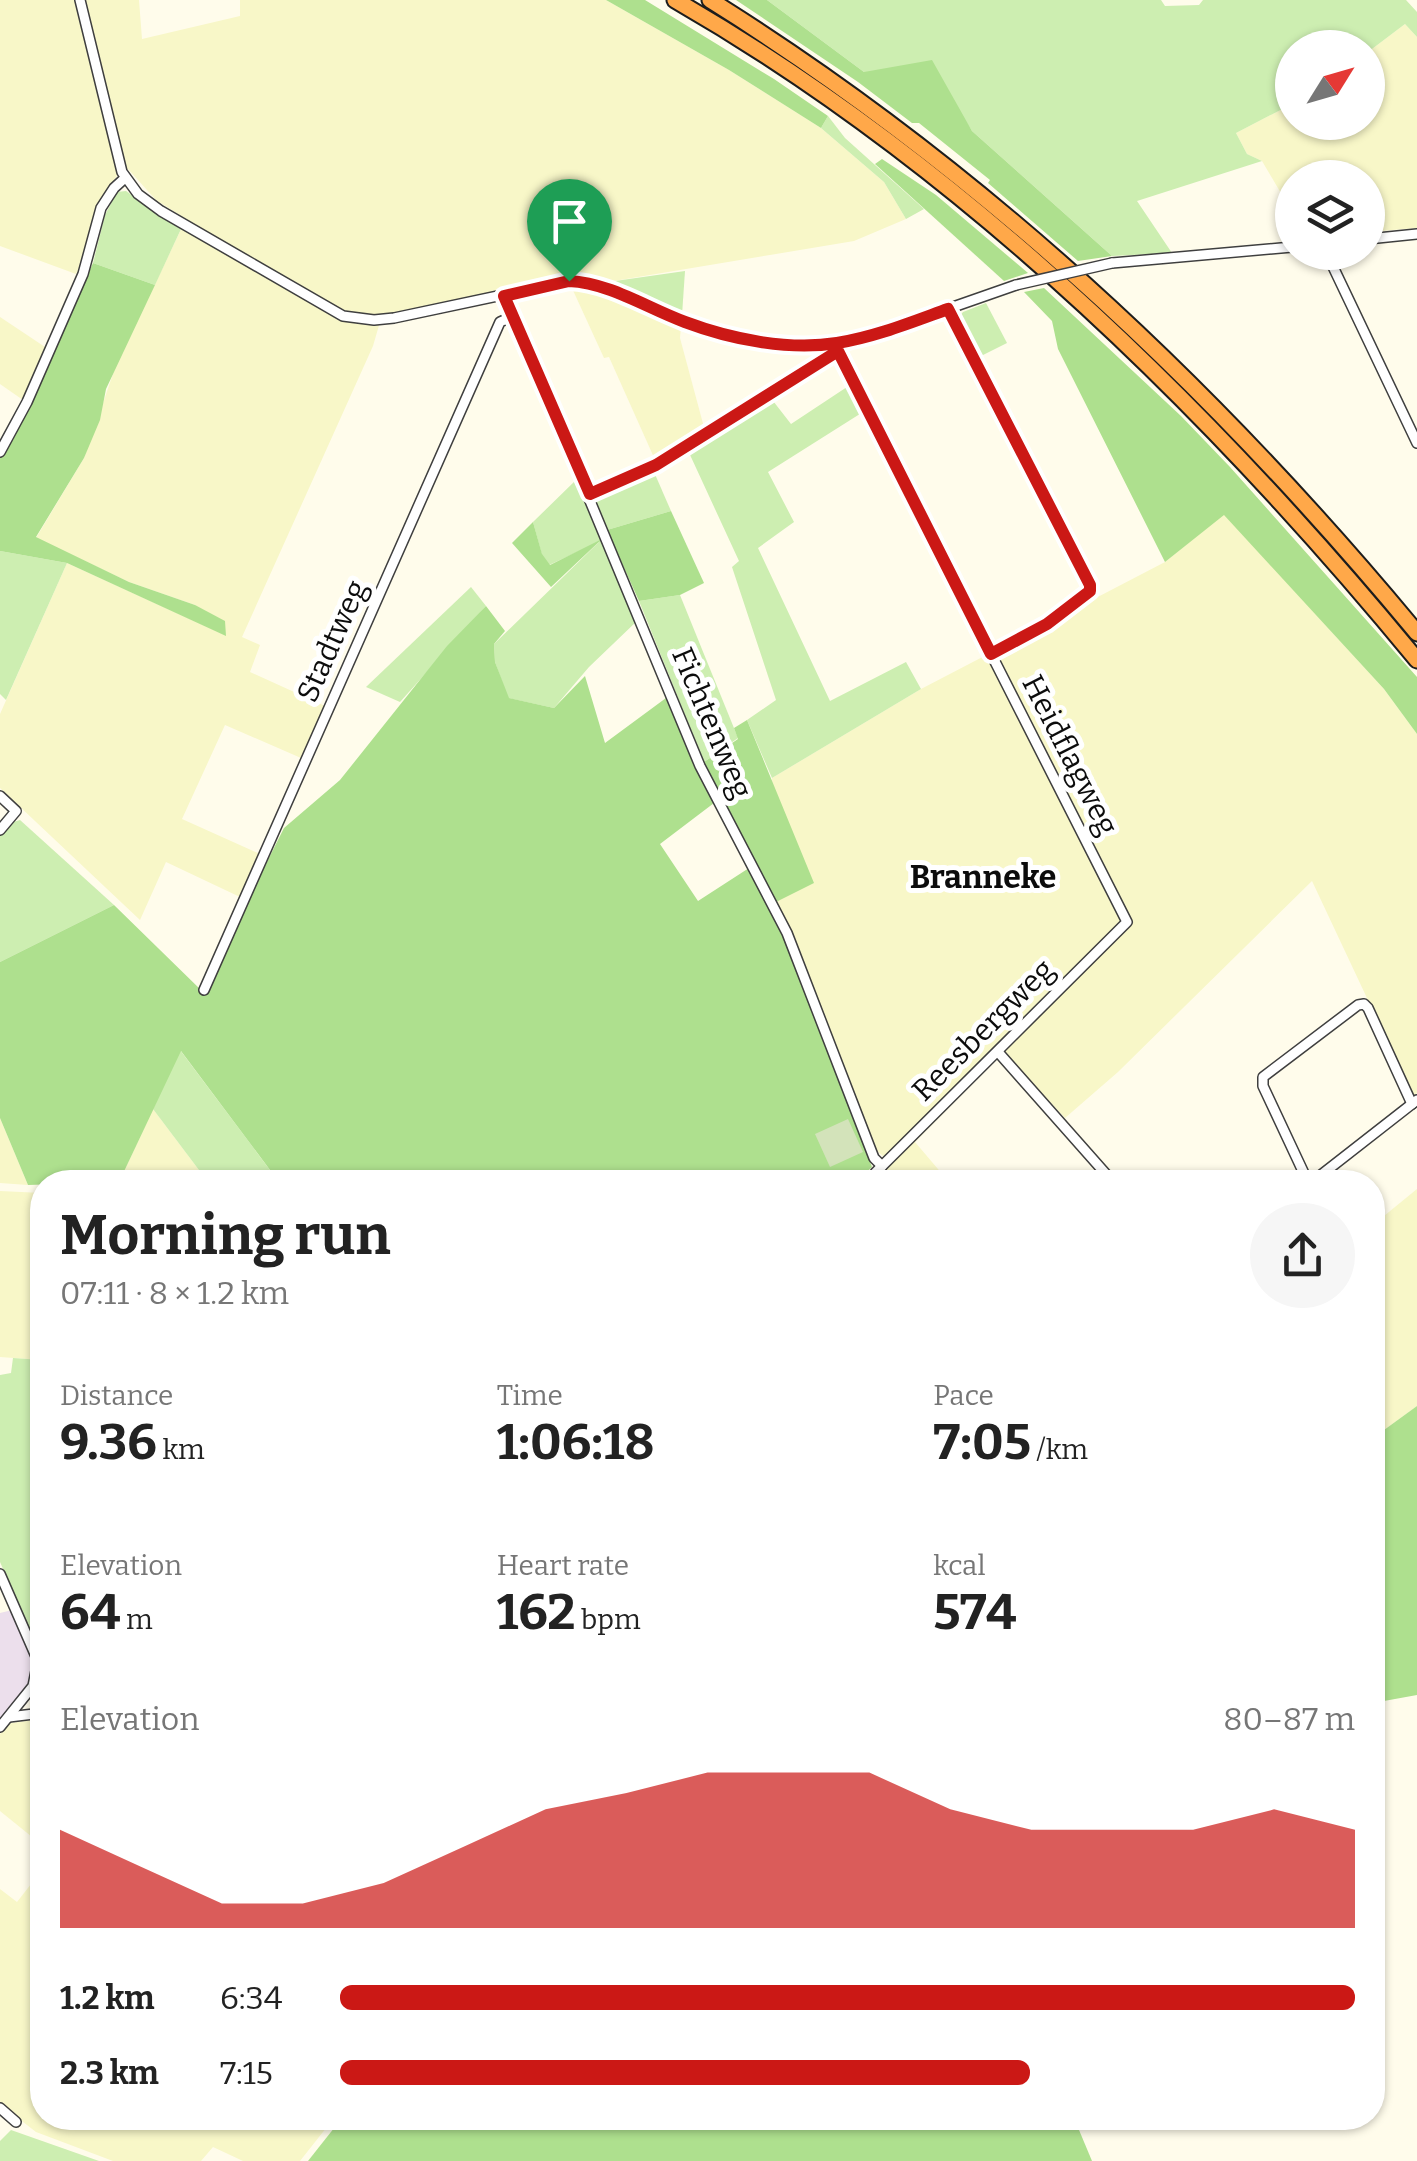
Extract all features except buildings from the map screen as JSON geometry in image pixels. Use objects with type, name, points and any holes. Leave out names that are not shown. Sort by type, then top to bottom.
[{"type":"highway","points":[[675,0],[796,75],[918,166],[1016,246],[1196,414],[1417,660]]},
{"type":"highway","points":[[710,0],[806,62],[901,131],[1078,278],[1273,472],[1417,633]]},
{"type":"street","points":[[80,0],[110,131],[126,178],[138,194],[344,316],[374,320],[569,281],[582,282],[725,334],[774,343],[836,347]]},
{"type":"street","points":[[0,452],[27,402],[83,274],[101,208],[126,178]]},
{"type":"street","points":[[1385,237],[1417,234]]},
{"type":"street","points":[[590,494],[656,465],[836,347],[1016,285],[1112,263],[1275,248]]},
{"type":"street","points":[[1335,270],[1417,443]]},
{"type":"street","name":"Fichtenweg","points":[[504,296],[590,494],[700,766],[787,933],[878,1169]]},
{"type":"street","points":[[948,309],[1090,585],[1090,591],[1047,624],[991,654]]},
{"type":"street","name":"Stadtweg","points":[[204,990],[500,322],[511,316]]},
{"type":"street","name":"Heidflagweg","points":[[836,347],[1127,922]]},
{"type":"street","points":[[0,796],[16,811],[0,830]]},
{"type":"street","name":"Reesbergweg","points":[[878,1169],[1127,922]]},
{"type":"street","points":[[1304,1170],[1263,1086],[1263,1077],[1364,1004],[1414,1102],[1326,1170]]},
{"type":"street","points":[[998,1052],[1103,1170]]},
{"type":"street","points":[[0,1574],[30,1636]]},
{"type":"street","points":[[0,1727],[30,1689]]},
{"type":"street","points":[[9,1717],[30,1714]]},
{"type":"street","points":[[0,2108],[16,2122]]},
{"type":"shaded area","points":[[12,1610],[30,1652],[30,1680],[0,1719],[0,1613]]},
{"type":"green space","points":[[0,0],[139,0],[142,39],[240,16],[240,0],[606,0],[821,128],[884,182],[906,219],[854,241],[608,282],[568,276],[382,315],[373,346],[242,637],[260,645],[250,672],[325,706],[301,758],[225,725],[182,819],[260,854],[240,897],[166,862],[140,920],[0,788],[0,714],[67,563],[225,635],[195,605],[129,582],[36,538],[84,458],[115,368],[186,219],[156,200],[128,169],[118,174],[96,209],[85,256],[76,274],[0,246]]},
{"type":"green space","points":[[606,0],[645,0],[828,116],[821,128]]},
{"type":"green space","points":[[736,0],[767,0],[864,72],[932,60],[972,131],[1112,256],[1078,261],[988,183],[990,180],[919,123],[912,123]]},
{"type":"green space","points":[[767,0],[1161,0],[1165,6],[1199,5],[1203,0],[1406,0],[1417,12],[1417,37],[1405,24],[1385,39],[1385,30],[1275,30],[1275,113],[1236,133],[1247,154],[1262,161],[1137,201],[1172,253],[1112,256],[972,131],[951,98],[864,72]]},
{"type":"green space","points":[[1405,24],[1417,37],[1417,228],[1385,231],[1385,160],[1275,160],[1275,183],[1262,161],[1247,154],[1236,133],[1275,113],[1275,140],[1385,140],[1385,39]]},
{"type":"green space","points":[[828,116],[845,138],[924,209],[906,219],[884,182],[821,128]]},
{"type":"green space","points":[[882,159],[936,195],[1028,273],[1004,281],[875,164]]},
{"type":"green space","points":[[126,191],[181,229],[155,285],[93,263],[105,215],[117,192]]},
{"type":"green space","points":[[93,263],[155,285],[106,389],[100,420],[84,458],[36,537],[129,582],[195,605],[225,621],[226,636],[67,563],[0,551],[0,457],[13,440]]},
{"type":"green space","points":[[685,271],[682,315],[608,282]]},
{"type":"green space","points":[[571,286],[580,286],[681,326],[680,338],[705,431],[656,462],[609,357],[604,358]]},
{"type":"green space","points":[[1044,288],[1230,467],[1417,677],[1417,734],[1384,689],[1224,515],[1165,562],[1058,349],[1052,321],[1024,292]]},
{"type":"green space","points":[[986,303],[1007,343],[979,357],[959,317]]},
{"type":"green space","points":[[0,317],[45,347],[23,400],[0,384]]},
{"type":"green space","points":[[850,385],[863,412],[768,472],[794,522],[758,548],[830,701],[906,662],[921,689],[772,778],[747,720],[776,700],[732,567],[739,561],[685,444],[770,397],[791,424]]},
{"type":"green space","points":[[654,472],[671,511],[607,530],[596,501],[598,496]]},
{"type":"green space","points":[[576,480],[637,621],[554,708],[508,698],[495,662],[494,644],[599,542],[549,565],[542,555],[533,522]]},
{"type":"green space","points":[[671,511],[704,583],[680,595],[639,601],[607,530]]},
{"type":"green space","points":[[1224,514],[1384,689],[1417,734],[1417,1093],[1413,1096],[1312,881],[1118,1072],[1065,1118],[1004,1052],[915,1142],[939,1170],[885,1170],[912,1144],[883,1156],[877,1151],[794,938],[776,902],[772,778],[921,689],[1165,562]]},
{"type":"green space","points":[[533,522],[542,554],[550,565],[602,539],[551,587],[512,543]]},
{"type":"green space","points":[[0,551],[67,563],[6,700],[0,694]]},
{"type":"green space","points":[[471,587],[486,606],[400,702],[366,687]]},
{"type":"green space","points":[[680,595],[738,738],[704,762],[639,601]]},
{"type":"green space","points":[[486,606],[505,631],[494,644],[495,662],[509,698],[554,708],[585,676],[605,743],[666,698],[714,803],[660,844],[698,901],[749,868],[784,935],[872,1167],[270,1170],[181,1051],[125,1170],[30,1170],[28,1185],[0,1118],[0,962],[114,905],[202,991],[284,828],[340,780],[447,646]]},
{"type":"green space","points":[[747,720],[814,883],[776,902],[704,762],[738,739],[734,728]]},
{"type":"green space","points":[[20,820],[114,905],[0,962],[0,836],[10,823]]},
{"type":"green space","points":[[180,1050],[270,1170],[199,1170],[153,1109]]},
{"type":"green space","points":[[153,1109],[199,1170],[125,1170]]},
{"type":"green space","points":[[0,1118],[28,1185],[0,1183]]},
{"type":"green space","points":[[848,1119],[863,1152],[830,1167],[815,1134]]},
{"type":"green space","points":[[1417,1189],[1417,1406],[1385,1429],[1385,1215]]},
{"type":"green space","points":[[0,1191],[30,1192],[30,1359],[0,1357]]},
{"type":"green space","points":[[13,1358],[30,1359],[30,1630],[0,1562],[0,1375],[11,1373]]},
{"type":"green space","points":[[1417,1406],[1417,1695],[1385,1701],[1385,1429]]},
{"type":"green space","points":[[30,1721],[30,1835],[0,1811],[0,1734],[11,1723]]},
{"type":"green space","points":[[30,1885],[30,2127],[0,2104],[0,1889],[17,1902]]},
{"type":"green space","points":[[11,2130],[99,2161],[0,2161],[0,2141]]},
{"type":"green space","points":[[33,2130],[325,2130],[300,2161],[243,2161],[213,2147],[201,2161],[113,2161]]},
{"type":"green space","points":[[333,2130],[1079,2130],[1092,2161],[308,2161]]},
{"type":"district","name":"Branneke","points":[[983,877]]},
{"type":"route","points":[[569,281],[595,284],[685,322],[774,343],[834,344],[948,309],[1090,591],[1047,624],[991,654],[838,351],[656,465],[590,494],[504,296],[569,281]]}]
